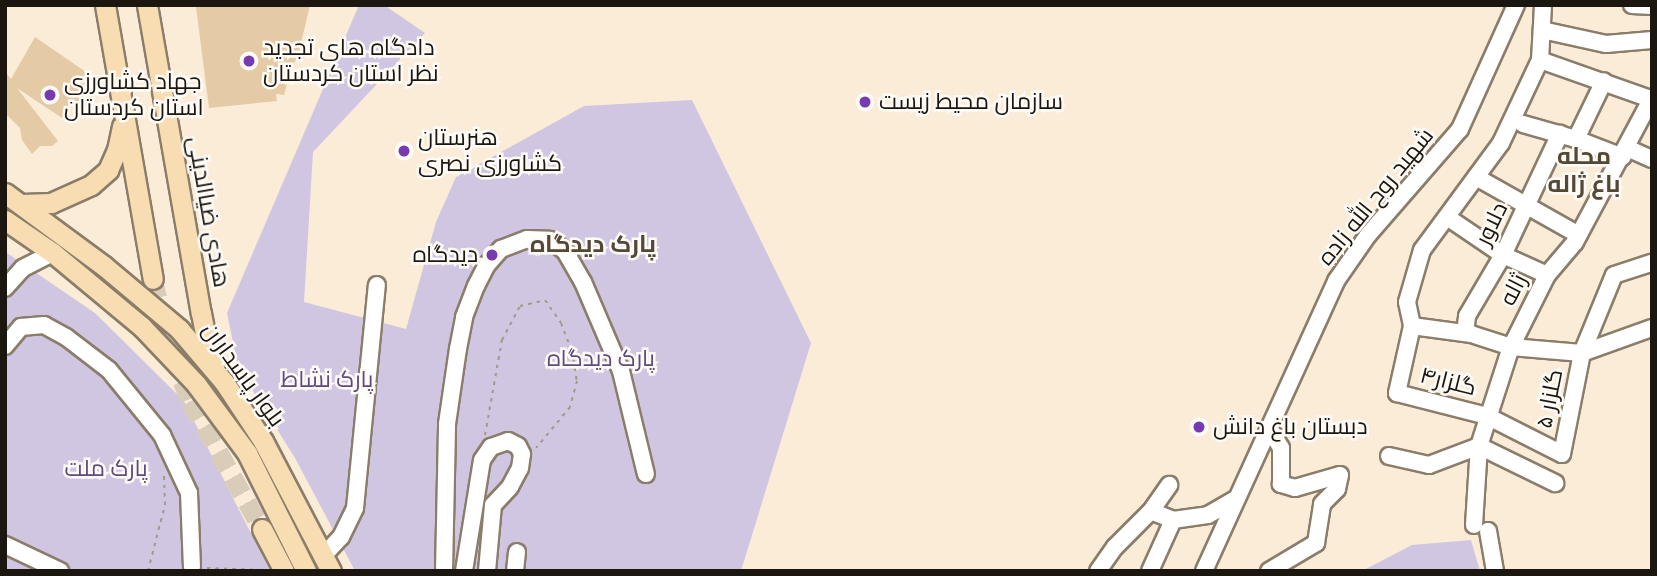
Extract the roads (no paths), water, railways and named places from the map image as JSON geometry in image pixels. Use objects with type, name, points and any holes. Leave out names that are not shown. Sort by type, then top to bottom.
[{"type":"main road","points":[[105,5],[153,279]]},
{"type":"main road","name":"هادی ضیاالدینی","points":[[147,5],[208,348],[224,382]]},
{"type":"main road","points":[[22,204],[51,203],[91,185],[108,170],[117,150],[124,116]]},
{"type":"main road","name":"بلوار پاسداران","points":[[5,193],[114,274],[179,329],[224,382],[263,441],[327,563]]},
{"type":"main road","name":"بلوار پاسداران","points":[[7,225],[53,254],[149,334],[213,405],[247,453],[306,571]]},
{"type":"main road","points":[[262,529],[284,571]]},
{"type":"street","name":"شهید روح الله زاده","points":[[1204,571],[1336,281],[1368,236],[1460,129],[1516,5]]},
{"type":"street","points":[[1543,5],[1540,60],[1501,143],[1422,250],[1407,302],[1412,326],[1465,333],[1511,347],[1582,353],[1652,328]]},
{"type":"street","points":[[1632,5],[1652,6]]},
{"type":"street","points":[[1542,30],[1605,44],[1652,40]]},
{"type":"street","points":[[1540,60],[1651,99]]},
{"type":"street","points":[[1576,139],[1604,81]]},
{"type":"street","name":"ژاله","points":[[1495,571],[1481,528],[1479,446],[1488,416],[1511,347],[1547,275],[1579,235],[1651,99]]},
{"type":"street","points":[[1523,124],[1652,159]]},
{"type":"street","name":"دلاور","points":[[1465,333],[1467,316],[1503,255],[1560,134]]},
{"type":"street","points":[[1476,177],[1579,235]]},
{"type":"street","points":[[1447,217],[1503,255],[1547,275]]},
{"type":"street","points":[[444,571],[447,424],[458,349],[464,317],[476,286],[486,266],[501,249],[527,239],[550,240],[565,251],[583,282],[621,370],[646,474]]},
{"type":"street","points":[[5,288],[23,268],[53,254]]},
{"type":"street","name":"گلزار ۵","points":[[1562,454],[1582,353],[1614,275],[1652,263]]},
{"type":"street","points":[[327,563],[355,508],[377,285]]},
{"type":"street","points":[[5,346],[21,327],[44,325],[66,337],[109,370],[162,435],[189,493],[192,568]]},
{"type":"street","name":"گلزار۴","points":[[1412,326],[1397,393],[1488,416],[1562,454]]},
{"type":"street","points":[[1269,427],[1281,447],[1281,484],[1295,488],[1340,475],[1337,489],[1322,505],[1316,543],[1269,571]]},
{"type":"street","points":[[464,571],[482,460],[491,447],[508,441],[517,446],[522,454],[520,468],[510,487],[493,505],[487,571]]},
{"type":"street","points":[[1389,456],[1429,465],[1479,446],[1555,483]]},
{"type":"street","points":[[1098,571],[1115,547],[1151,511],[1169,485]]},
{"type":"street","points":[[1151,511],[1173,520],[1208,515],[1236,499]]},
{"type":"street","points":[[1150,571],[1173,520]]},
{"type":"street","points":[[5,545],[60,571]]},
{"type":"street","points":[[515,571],[516,552]]},
{"type":"tunnel","points":[[153,279],[172,354],[190,401],[262,529]]},
{"type":"place","name":"دادگاه های تجدید نظر استان کردستان","points":[[249,61]]},
{"type":"place","name":"جهاد کشاورزی استان کردستان","points":[[50,95]]},
{"type":"place","name":"سازمان محیط زیست","points":[[865,102]]},
{"type":"place","name":"هنرستان کشاورزی نصری","points":[[404,151]]},
{"type":"place","name":"دیدگاه","points":[[492,255]]},
{"type":"place","name":"دبستان باغ دانش","points":[[1199,427]]},
{"type":"district","name":"محله باغ ژاله","points":[[1584,171]]},
{"type":"district","name":"پارک دیدگاه","points":[[593,245]]},
{"type":"park label","name":"پارک نشاط","points":[[327,380]]},
{"type":"park label","name":"پارک ملت","points":[[106,469]]}]
